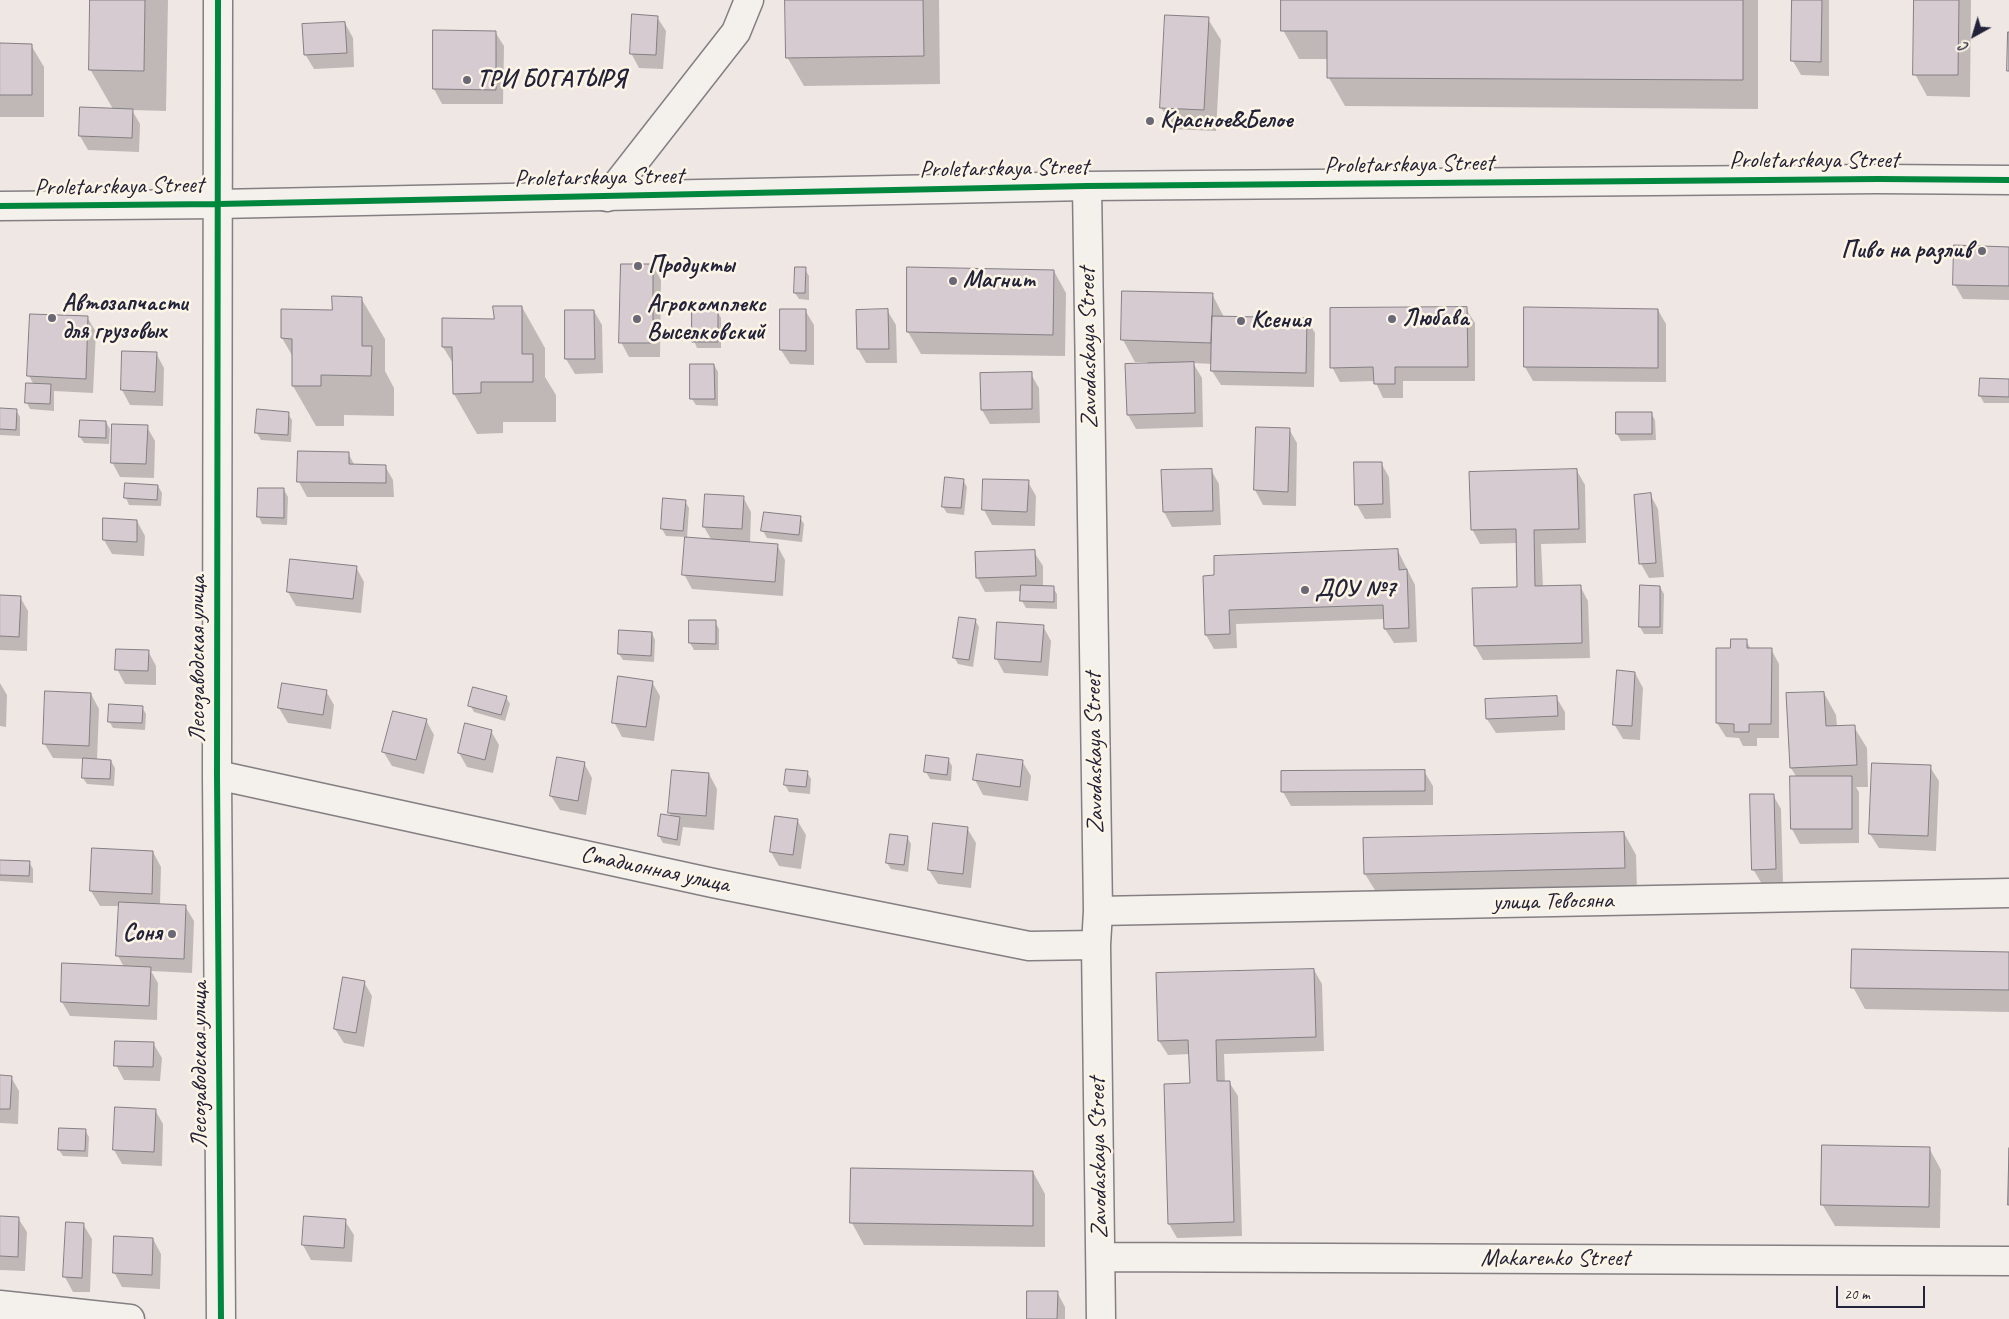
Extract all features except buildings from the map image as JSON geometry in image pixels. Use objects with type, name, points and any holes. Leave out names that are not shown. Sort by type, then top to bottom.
[{"type":"street","name":"Лесозаводская улица","points":[[218,0],[217,775],[222,1319]]},
{"type":"street","points":[[607,197],[736,32],[749,0]]},
{"type":"street","name":"Proletarskaya Street","points":[[0,206],[607,197],[1087,186],[1878,179],[2009,180]]},
{"type":"street","name":"Zavodaskaya Street","points":[[1087,186],[1098,910],[1096,945],[1101,1319]]},
{"type":"street","name":"Стадионная улица","points":[[217,775],[713,884],[1029,946],[1096,945]]},
{"type":"street","name":"улица Тевосяна","points":[[1098,910],[2009,893]]},
{"type":"street","name":"Makarenko Street","points":[[1101,1257],[2009,1261]]},
{"type":"street","points":[[0,1305],[70,1316],[130,1319]]},
{"type":"cycle path","points":[[218,0],[217,775],[221,1319]]},
{"type":"cycle path","points":[[0,206],[218,204],[1087,186],[1878,179],[2009,180]]},
{"type":"place","name":"ТРИ БОГАТЫРЯ","points":[[467,80]]},
{"type":"place","name":"Красное&Белое","points":[[1150,121]]},
{"type":"place","name":"Пиво на разлив","points":[[1982,251]]},
{"type":"place","name":"Продукты","points":[[638,266]]},
{"type":"place","name":"Магнит","points":[[953,281]]},
{"type":"place","name":"Автозапчасти для грузовых","points":[[52,318]]},
{"type":"place","name":"Агрокомплекс Выселковский","points":[[637,319]]},
{"type":"place","name":"Любава","points":[[1392,319]]},
{"type":"place","name":"Ксения","points":[[1241,321]]},
{"type":"place","name":"ДОУ №7","points":[[1305,590]]},
{"type":"place","name":"Соня","points":[[172,934]]}]
